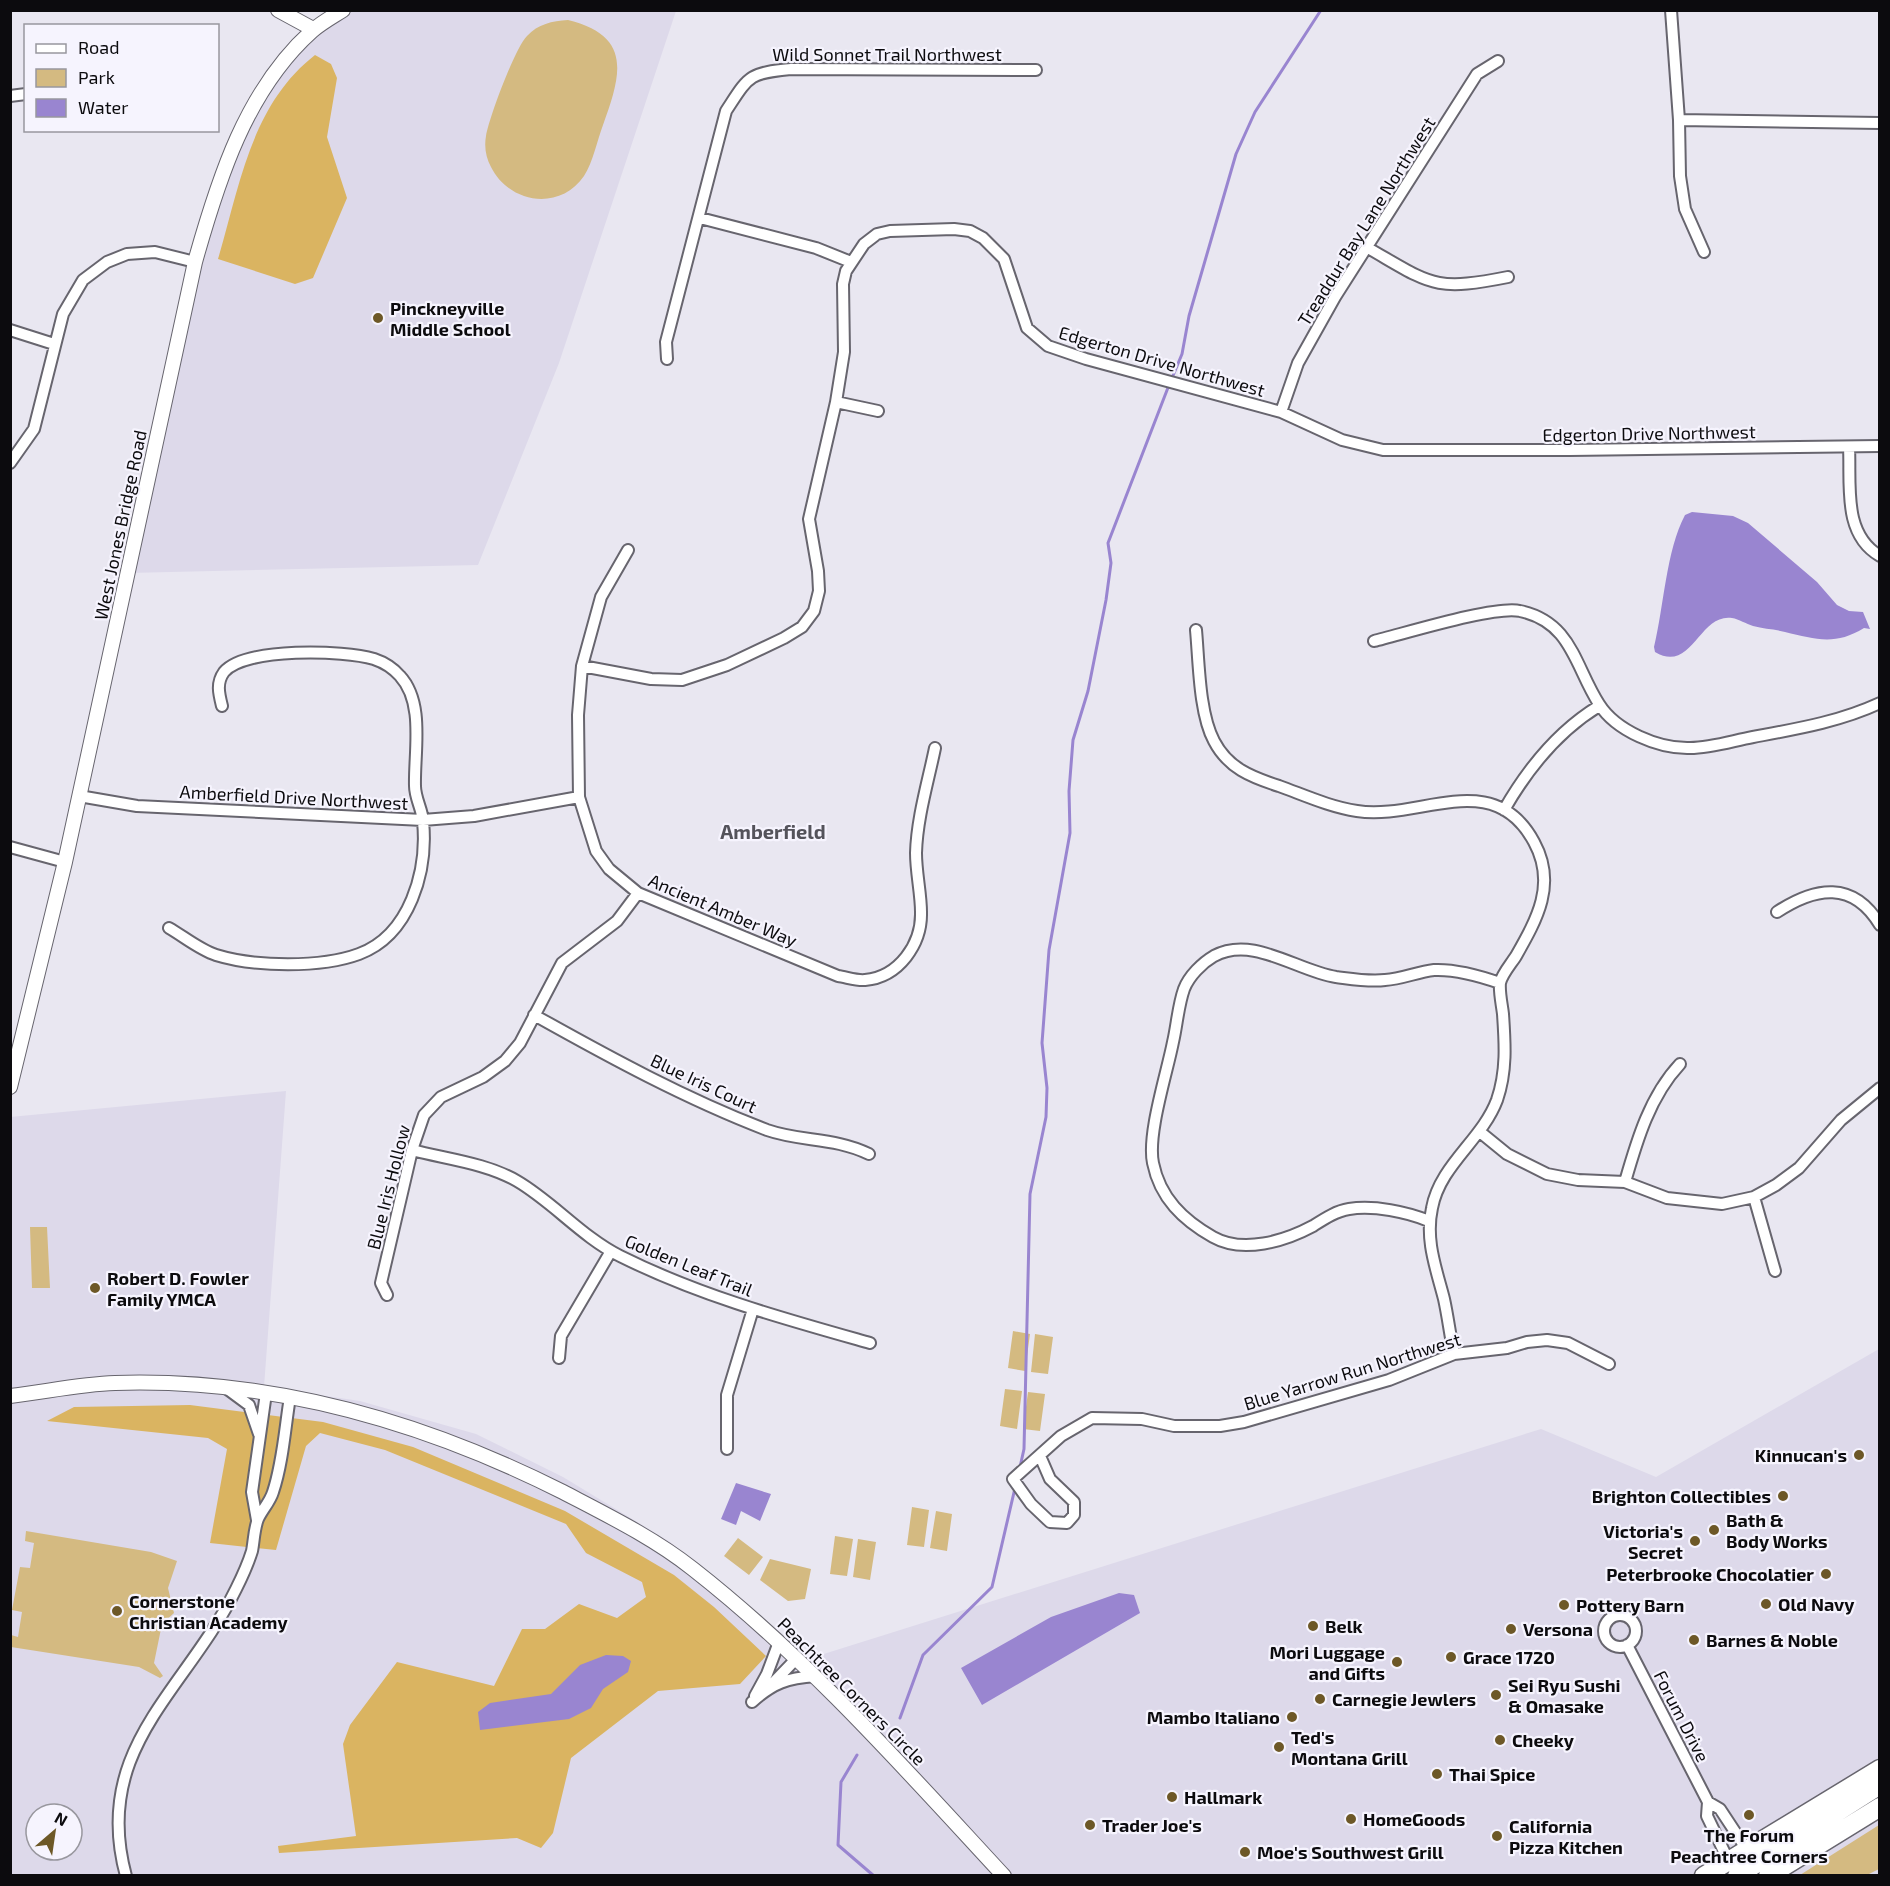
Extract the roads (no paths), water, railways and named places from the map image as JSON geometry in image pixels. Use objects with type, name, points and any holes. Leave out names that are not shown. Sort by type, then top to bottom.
[{"type":"highway","points":[[1754,1863],[1880,1769]]},
{"type":"highway","points":[[1704,1875],[1733,1871],[1754,1863],[1880,1785]]},
{"type":"highway","points":[[1768,1875],[1880,1807]]},
{"type":"street","points":[[278,10],[314,29]]},
{"type":"street","name":"West Jones Bridge Road","points":[[10,1087],[65,862],[195,262],[212,203],[238,136],[267,85],[291,52],[314,29],[343,10]]},
{"type":"street","points":[[1671,10],[1679,120],[1680,176],[1685,209],[1704,252]]},
{"type":"street","name":"Treaddur Bay Lane Northwest","points":[[1281,411],[1298,363],[1335,297],[1477,74],[1498,62]]},
{"type":"street","name":"Wild Sonnet Trail Northwest","points":[[667,359],[666,342],[726,111],[743,85],[759,72],[791,69],[1036,70]]},
{"type":"street","points":[[1679,120],[1880,123]]},
{"type":"street","points":[[700,218],[816,248],[850,262]]},
{"type":"street","name":"Edgerton Drive Northwest","points":[[582,666],[666,681],[698,676],[784,638],[802,627],[814,610],[819,591],[818,571],[809,519],[836,402],[844,352],[843,284],[850,262],[864,244],[877,234],[908,230],[970,231],[996,247],[1004,259],[1027,328],[1048,345],[1086,359],[1281,411],[1342,440],[1383,450],[1880,446]]},
{"type":"street","points":[[1368,248],[1406,272],[1430,283],[1448,286],[1508,277]]},
{"type":"street","points":[[10,463],[34,429],[45,393],[54,344],[63,314],[82,280],[107,262],[128,254],[155,252],[195,262]]},
{"type":"street","points":[[10,330],[54,344]]},
{"type":"street","points":[[836,402],[878,411]]},
{"type":"street","points":[[1849,447],[1851,515],[1857,534],[1869,550],[1880,556]]},
{"type":"street","name":"Ancient Amber Way","points":[[628,550],[601,597],[582,666],[578,716],[579,797],[596,851],[609,869],[638,893],[838,976],[865,980],[881,976],[896,968],[907,956],[916,943],[920,929],[916,852],[935,748]]},
{"type":"street","points":[[1374,641],[1497,611],[1519,610],[1551,626],[1563,637],[1576,655],[1599,706],[1620,724],[1645,739],[1667,746],[1690,748],[1830,721],[1880,703]]},
{"type":"street","points":[[1196,630],[1205,710],[1212,738],[1227,760],[1248,776],[1357,811],[1412,810],[1465,799],[1483,801],[1504,810],[1524,828],[1534,842],[1545,881],[1537,918],[1500,983],[1505,1066],[1496,1101],[1480,1132],[1454,1162],[1432,1204],[1431,1255],[1454,1354]]},
{"type":"street","points":[[169,928],[215,955],[256,962],[321,964],[374,948],[399,922],[414,894],[422,864],[423,820],[415,788],[413,708],[409,688],[388,665],[374,659],[343,654],[312,653],[264,657],[234,663],[223,673],[218,687],[222,706]]},
{"type":"street","points":[[1504,810],[1519,783],[1546,749],[1585,714],[1599,706]]},
{"type":"street","name":"Amberfield Drive Northwest","points":[[79,796],[137,806],[423,820],[474,816],[579,797]]},
{"type":"street","points":[[10,847],[65,862]]},
{"type":"street","name":"Blue Iris Hollow","points":[[387,1294],[381,1283],[412,1150],[424,1115],[441,1098],[483,1077],[505,1061],[519,1043],[562,963],[617,921],[638,893]]},
{"type":"street","points":[[1777,912],[1812,893],[1841,893],[1866,908],[1880,925]]},
{"type":"street","points":[[1430,1221],[1409,1214],[1363,1208],[1348,1209],[1276,1242],[1239,1244],[1216,1239],[1184,1219],[1169,1202],[1159,1183],[1153,1160],[1155,1130],[1184,988],[1200,967],[1215,956],[1242,949],[1273,956],[1334,977],[1385,980],[1424,972],[1449,971],[1500,983]]},
{"type":"street","name":"Blue Iris Court","points":[[534,1015],[711,1108],[774,1132],[849,1144],[869,1154]]},
{"type":"street","points":[[1625,1182],[1651,1108],[1668,1077],[1680,1064]]},
{"type":"street","points":[[1480,1132],[1507,1154],[1547,1174],[1578,1180],[1625,1182],[1667,1198],[1695,1203],[1722,1204],[1754,1197],[1776,1185],[1799,1168],[1841,1120],[1878,1093]]},
{"type":"street","name":"Golden Leaf Trail","points":[[412,1150],[498,1171],[519,1182],[611,1251],[679,1282],[753,1309],[870,1343]]},
{"type":"street","points":[[1754,1197],[1775,1271]]},
{"type":"street","points":[[559,1358],[561,1336],[611,1251]]},
{"type":"street","points":[[727,1449],[727,1395],[753,1309]]},
{"type":"street","name":"Blue Yarrow Run Northwest","points":[[1040,1455],[1050,1479],[1074,1502],[1074,1515],[1066,1523],[1050,1522],[1031,1504],[1013,1479],[1021,1469],[1068,1431],[1092,1418],[1142,1419],[1174,1425],[1220,1426],[1244,1422],[1389,1380],[1454,1354],[1546,1340],[1568,1343],[1609,1364]]},
{"type":"street","name":"Peachtree Corners Circle","points":[[10,1396],[112,1383],[226,1388],[266,1393],[340,1406],[391,1420],[526,1474],[614,1518],[691,1567],[816,1676],[1004,1875]]},
{"type":"street","points":[[226,1388],[249,1405],[260,1435]]},
{"type":"street","points":[[126,1875],[117,1831],[118,1806],[126,1767],[140,1739],[235,1592],[252,1550],[257,1520],[252,1492],[266,1393]]},
{"type":"street","points":[[257,1520],[273,1493],[290,1397]]},
{"type":"street","points":[[779,1642],[767,1674],[752,1702],[797,1658]]},
{"type":"street","name":"Forum Drive","points":[[1627,1645],[1708,1802],[1707,1816],[1733,1871]]},
{"type":"street","points":[[770,1686],[798,1677],[816,1676]]},
{"type":"street","name":"Forum Drive","points":[[1708,1802],[1720,1809],[1754,1863]]},
{"type":"water","points":[[1692,512],[1733,516],[1748,523],[1817,582],[1837,605],[1849,611],[1863,612],[1870,629],[1864,628],[1844,637],[1825,639],[1757,627],[1732,618],[1721,619],[1711,624],[1687,650],[1678,655],[1668,657],[1655,652],[1666,579],[1674,545],[1685,515]]},
{"type":"water","points":[[736,1483],[771,1494],[760,1521],[741,1511],[736,1525],[721,1519]]},
{"type":"water","points":[[1119,1593],[1134,1595],[1140,1613],[982,1705],[961,1668],[1051,1617]]},
{"type":"water","points":[[606,1655],[623,1656],[631,1661],[628,1672],[603,1689],[591,1708],[569,1719],[480,1730],[478,1712],[490,1703],[551,1694],[580,1665]]},
{"type":"waterway","points":[[1172,378],[1182,354],[1189,316],[1236,154],[1255,112],[1321,10]]},
{"type":"waterway","points":[[1020,1467],[1024,1449],[1030,1194],[1046,1117],[1047,1088],[1042,1043],[1049,950],[1070,833],[1069,791],[1073,740],[1088,691],[1106,600],[1111,563],[1108,543],[1169,385]]},
{"type":"waterway","points":[[900,1718],[923,1655],[992,1587],[1015,1488]]},
{"type":"waterway","points":[[857,1755],[841,1782],[838,1845],[874,1876]]},
{"type":"place","name":"Pinckneyville Middle School","points":[[378,318]]},
{"type":"place","name":"Robert D. Fowler Family YMCA","points":[[95,1288]]},
{"type":"place","name":"Kinnucan's","points":[[1859,1455]]},
{"type":"place","name":"Brighton Collectibles","points":[[1783,1496]]},
{"type":"place","name":"Bath & Body Works","points":[[1714,1530]]},
{"type":"place","name":"Victoria's Secret","points":[[1695,1541]]},
{"type":"place","name":"Peterbrooke Chocolatier","points":[[1826,1574]]},
{"type":"place","name":"Old Navy","points":[[1766,1604]]},
{"type":"place","name":"Pottery Barn","points":[[1564,1605]]},
{"type":"place","name":"Cornerstone Christian Academy","points":[[117,1611]]},
{"type":"place","name":"Belk","points":[[1313,1626]]},
{"type":"place","name":"Versona","points":[[1511,1629]]},
{"type":"place","name":"Barnes & Noble","points":[[1694,1640]]},
{"type":"place","name":"Grace 1720","points":[[1451,1657]]},
{"type":"place","name":"Mori Luggage and Gifts","points":[[1397,1662]]},
{"type":"place","name":"Sei Ryu Sushi & Omasake","points":[[1496,1695]]},
{"type":"place","name":"Carnegie Jewlers","points":[[1320,1699]]},
{"type":"place","name":"Mambo Italiano","points":[[1292,1717]]},
{"type":"place","name":"Cheeky","points":[[1500,1740]]},
{"type":"place","name":"Ted's Montana Grill","points":[[1279,1747]]},
{"type":"place","name":"Thai Spice","points":[[1437,1774]]},
{"type":"place","name":"Hallmark","points":[[1172,1797]]},
{"type":"place","name":"The Forum Peachtree Corners","points":[[1749,1815]]},
{"type":"place","name":"HomeGoods","points":[[1351,1819]]},
{"type":"place","name":"Trader Joe's","points":[[1090,1825]]},
{"type":"place","name":"California Pizza Kitchen","points":[[1497,1836]]},
{"type":"place","name":"Moe's Southwest Grill","points":[[1245,1852]]},
{"type":"district","name":"Amberfield","points":[[773,831]]}]
